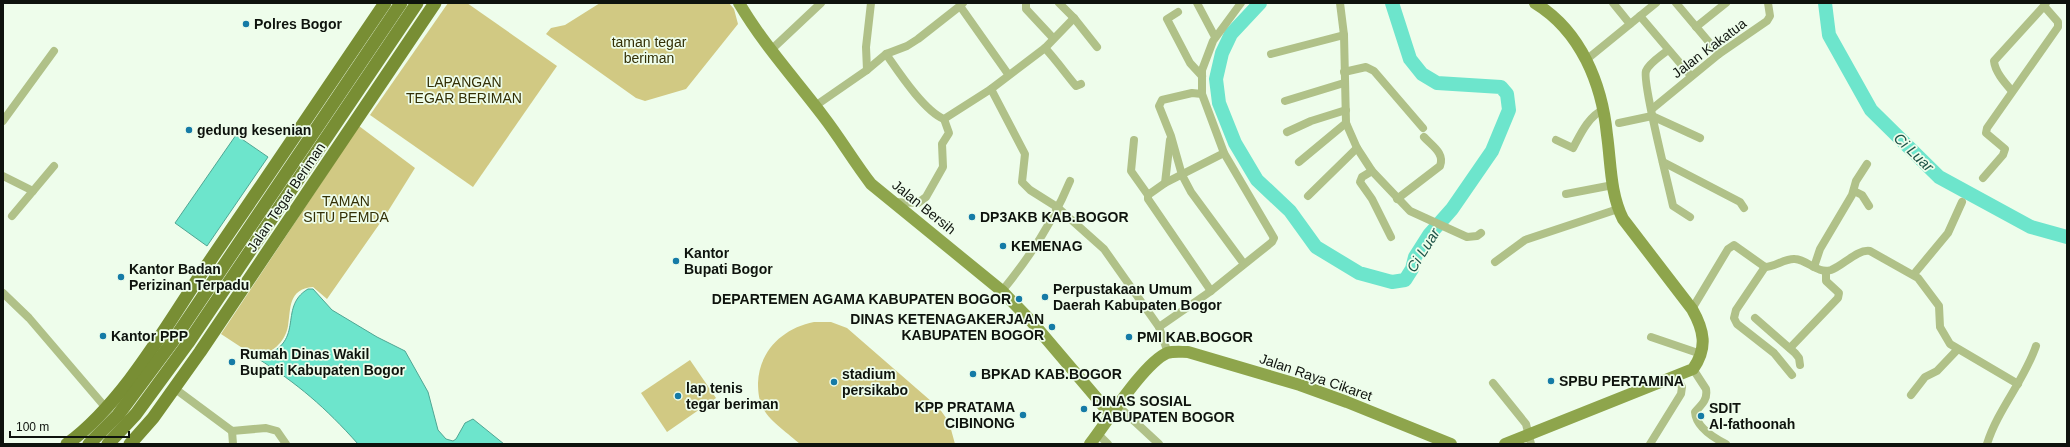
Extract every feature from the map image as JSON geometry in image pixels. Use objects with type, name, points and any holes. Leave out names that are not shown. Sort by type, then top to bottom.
[{"type":"main road","name":"Jalan Tegar Beriman","points":[[67,444],[106,408],[153,346],[385,3]]},
{"type":"main road","name":"Jalan Tegar Beriman","points":[[89,444],[127,403],[173,341],[401,3]]},
{"type":"main road","name":"Jalan Tegar Beriman","points":[[108,444],[136,414],[188,343],[417,3]]},
{"type":"main road","name":"Jalan Tegar Beriman","points":[[134,442],[200,352],[436,3]]},
{"type":"main road","name":"Jalan Bersih","points":[[739,3],[770,50],[815,106],[871,184],[895,202],[1002,291],[1114,411]]},
{"type":"main road","points":[[1505,444],[1531,438],[1693,368],[1701,354],[1704,340],[1703,332],[1692,309],[1623,219],[1618,209],[1613,185],[1604,109],[1598,86],[1586,60],[1562,25],[1535,3]]},
{"type":"main road","points":[[282,155],[294,162]]},
{"type":"main road","points":[[250,226],[262,234]]},
{"type":"main road","points":[[188,343],[200,352]]},
{"type":"main road","name":"Jalan Raya Cikaret","points":[[1168,353],[1188,352],[1300,386],[1347,402],[1451,444]]},
{"type":"main road","points":[[1090,444],[1140,378],[1160,358],[1168,353]]},
{"type":"street","points":[[770,50],[821,3]]},
{"type":"street","points":[[863,73],[871,3]]},
{"type":"street","points":[[1026,3],[1026,9],[1053,38]]},
{"type":"street","points":[[1059,3],[1074,18],[1097,48]]},
{"type":"street","points":[[1197,3],[1215,37]]},
{"type":"street","points":[[1340,3],[1344,35],[1346,123],[1357,148],[1372,171],[1410,211],[1467,237],[1477,236],[1481,233]]},
{"type":"street","points":[[1613,3],[1630,24]]},
{"type":"street","points":[[1586,60],[1656,3]]},
{"type":"street","points":[[1676,3],[1719,54]]},
{"type":"street","points":[[1696,27],[1726,3]]},
{"type":"street","name":"Jalan Kakatua","points":[[1652,112],[1691,76],[1719,54],[1767,21],[1770,16],[1768,3]]},
{"type":"street","points":[[1159,327],[1211,291],[1274,238],[1224,153],[1202,94],[1202,70],[1215,37],[1240,4]]},
{"type":"street","points":[[1983,178],[2003,155],[2006,149],[1989,136],[1986,130],[2058,27],[2058,22],[2045,4],[1994,61],[1995,66],[2004,82],[2012,91]]},
{"type":"street","points":[[815,106],[863,73],[886,54],[907,46],[918,39],[962,5],[1008,74]]},
{"type":"street","points":[[1178,12],[1167,19],[1190,63],[1202,76]]},
{"type":"street","points":[[1640,16],[1691,76]]},
{"type":"street","points":[[944,119],[991,89],[1008,74],[1045,48],[1074,18]]},
{"type":"street","points":[[1271,54],[1344,35]]},
{"type":"street","points":[[1045,48],[1071,78],[1075,85],[1081,84]]},
{"type":"street","points":[[1668,50],[1646,70],[1645,74],[1673,206],[1690,217]]},
{"type":"street","points":[[3,121],[54,51]]},
{"type":"street","points":[[886,54],[909,85],[936,115],[944,119],[949,133],[942,144],[943,167],[926,197],[918,202],[895,202]]},
{"type":"street","points":[[1344,72],[1366,67],[1374,71],[1423,128]]},
{"type":"street","points":[[1285,100],[1344,83]]},
{"type":"street","points":[[991,89],[1025,154],[1022,182],[1030,190],[1057,207],[1104,249],[1159,327],[1168,353]]},
{"type":"street","points":[[1202,94],[1192,93],[1165,99],[1159,103],[1171,136],[1182,175],[1191,192],[1244,264]]},
{"type":"street","points":[[1556,140],[1573,148],[1586,124],[1596,113],[1604,109]]},
{"type":"street","points":[[1287,132],[1311,121],[1346,110]]},
{"type":"street","points":[[1619,123],[1652,112],[1700,138]]},
{"type":"street","points":[[1299,162],[1346,123]]},
{"type":"street","points":[[1165,183],[1171,136]]},
{"type":"street","points":[[1397,199],[1440,166],[1441,157],[1439,152],[1424,137]]},
{"type":"street","points":[[1134,140],[1131,171],[1148,195],[1148,199],[1211,291]]},
{"type":"street","points":[[1308,196],[1357,148]]},
{"type":"street","points":[[1148,195],[1165,183],[1224,153]]},
{"type":"street","points":[[1663,162],[1740,202],[1744,208]]},
{"type":"street","points":[[1814,267],[1820,249],[1854,191],[1856,181],[1867,164]]},
{"type":"street","points":[[12,216],[54,166]]},
{"type":"street","points":[[1372,171],[1362,177],[1360,182],[1372,199],[1391,237]]},
{"type":"street","points":[[3,176],[33,191]]},
{"type":"street","points":[[1002,291],[1031,255],[1057,207],[1062,201],[1070,181]]},
{"type":"street","points":[[1566,194],[1613,185]]},
{"type":"street","points":[[1854,191],[1862,195],[1869,206]]},
{"type":"street","points":[[1914,274],[1948,233],[1962,202]]},
{"type":"street","points":[[1494,262],[1525,240],[1618,209]]},
{"type":"street","points":[[1692,309],[1731,246],[1738,246],[1765,266]]},
{"type":"street","points":[[1792,375],[1774,353],[1737,324],[1734,318],[1736,310],[1765,266],[1795,259],[1826,270],[1842,265],[1866,251],[1879,255],[1914,274],[1939,306],[1940,327],[1945,338],[1957,350],[2018,384]]},
{"type":"street","points":[[1790,348],[1838,298],[1839,292],[1826,281],[1826,270]]},
{"type":"street","points":[[3,293],[29,318],[106,408]]},
{"type":"street","points":[[1755,318],[1790,348],[1799,358],[1800,365]]},
{"type":"street","points":[[1651,337],[1701,354]]},
{"type":"street","points":[[1987,444],[1992,429],[2018,384],[2036,346]]},
{"type":"street","points":[[1911,395],[1925,377],[1937,371],[1957,350]]},
{"type":"street","points":[[1693,368],[1707,393],[1705,401],[1695,412],[1695,416],[1711,435],[1726,444]]},
{"type":"street","points":[[1650,444],[1681,394],[1682,387],[1676,376]]},
{"type":"street","points":[[1493,383],[1523,419],[1531,438]]},
{"type":"street","points":[[174,388],[232,431],[266,428],[277,431],[286,444]]},
{"type":"street","points":[[1114,411],[1159,444]]},
{"type":"street","points":[[232,431],[233,444]]},
{"type":"street","points":[[1098,434],[1108,444]]},
{"type":"green space","name":"LAPANGAN TEGAR BERIMAN","points":[[448,3],[467,3],[557,66],[473,187],[370,115]]},
{"type":"green space","name":"taman tegar beriman","points":[[600,3],[729,3],[734,9],[738,24],[686,89],[645,101],[636,98],[546,34],[551,28],[565,25]]},
{"type":"green space","name":"TAMAN SITU PEMDA","points":[[359,126],[415,168],[385,216],[327,299],[313,287],[299,291],[292,300],[288,326],[284,338],[271,351],[259,355],[253,355],[221,334]]},
{"type":"green space","name":"stadium persikabo","points":[[814,322],[831,322],[847,328],[939,408],[949,422],[955,444],[800,444],[780,428],[767,414],[761,404],[758,386],[759,371],[768,351],[775,343],[792,330]]},
{"type":"green space","name":"lap tenis tegar beriman","points":[[690,360],[716,398],[667,432],[641,393]]},
{"type":"water","points":[[236,135],[268,157],[207,246],[175,223]]},
{"type":"water","points":[[308,289],[313,289],[332,310],[377,337],[405,351],[428,392],[438,430],[446,439],[453,441],[456,439],[465,423],[473,419],[504,444],[358,444],[322,407],[285,377],[257,358],[273,352],[282,344],[288,335],[294,306],[299,297]]},
{"type":"waterway","name":"Ci Luar","points":[[1260,3],[1231,34],[1222,53],[1216,79],[1219,103],[1235,143],[1257,180],[1290,211],[1316,247],[1359,273],[1392,282],[1405,280],[1412,269],[1415,257],[1429,235],[1452,209],[1492,151],[1509,110],[1507,94],[1501,87],[1437,83],[1422,74],[1410,59],[1392,3]]},
{"type":"waterway","name":"Ci Luar","points":[[1825,3],[1829,35],[1871,110],[1939,177],[2031,227],[2067,237]]},
{"type":"place","name":"Polres Bogor","points":[[246,24]]},
{"type":"place","name":"gedung kesenian","points":[[189,130]]},
{"type":"place","name":"DP3AKB KAB.BOGOR","points":[[972,217]]},
{"type":"place","name":"KEMENAG","points":[[1003,246]]},
{"type":"place","name":"Kantor Bupati Bogor","points":[[676,261]]},
{"type":"place","name":"Kantor Badan Perizinan Terpadu","points":[[121,277]]},
{"type":"place","name":"Perpustakaan Umum Daerah Kabupaten Bogor","points":[[1045,297]]},
{"type":"place","name":"DEPARTEMEN AGAMA KABUPATEN BOGOR","points":[[1019,299]]},
{"type":"place","name":"DINAS KETENAGAKERJAAN KABUPATEN BOGOR","points":[[1052,327]]},
{"type":"place","name":"Kantor PPP","points":[[103,336]]},
{"type":"place","name":"PMI KAB.BOGOR","points":[[1129,337]]},
{"type":"place","name":"Rumah Dinas Wakil Bupati Kabupaten Bogor","points":[[232,362]]},
{"type":"place","name":"BPKAD KAB.BOGOR","points":[[973,374]]},
{"type":"place","name":"SPBU PERTAMINA","points":[[1551,381]]},
{"type":"place","name":"stadium persikabo","points":[[834,382]]},
{"type":"place","name":"lap tenis tegar beriman","points":[[678,396]]},
{"type":"place","name":"DINAS SOSIAL KABUPATEN BOGOR","points":[[1084,409]]},
{"type":"place","name":"KPP PRATAMA CIBINONG","points":[[1023,415]]},
{"type":"place","name":"SDIT Al-fathoonah","points":[[1701,416]]}]
